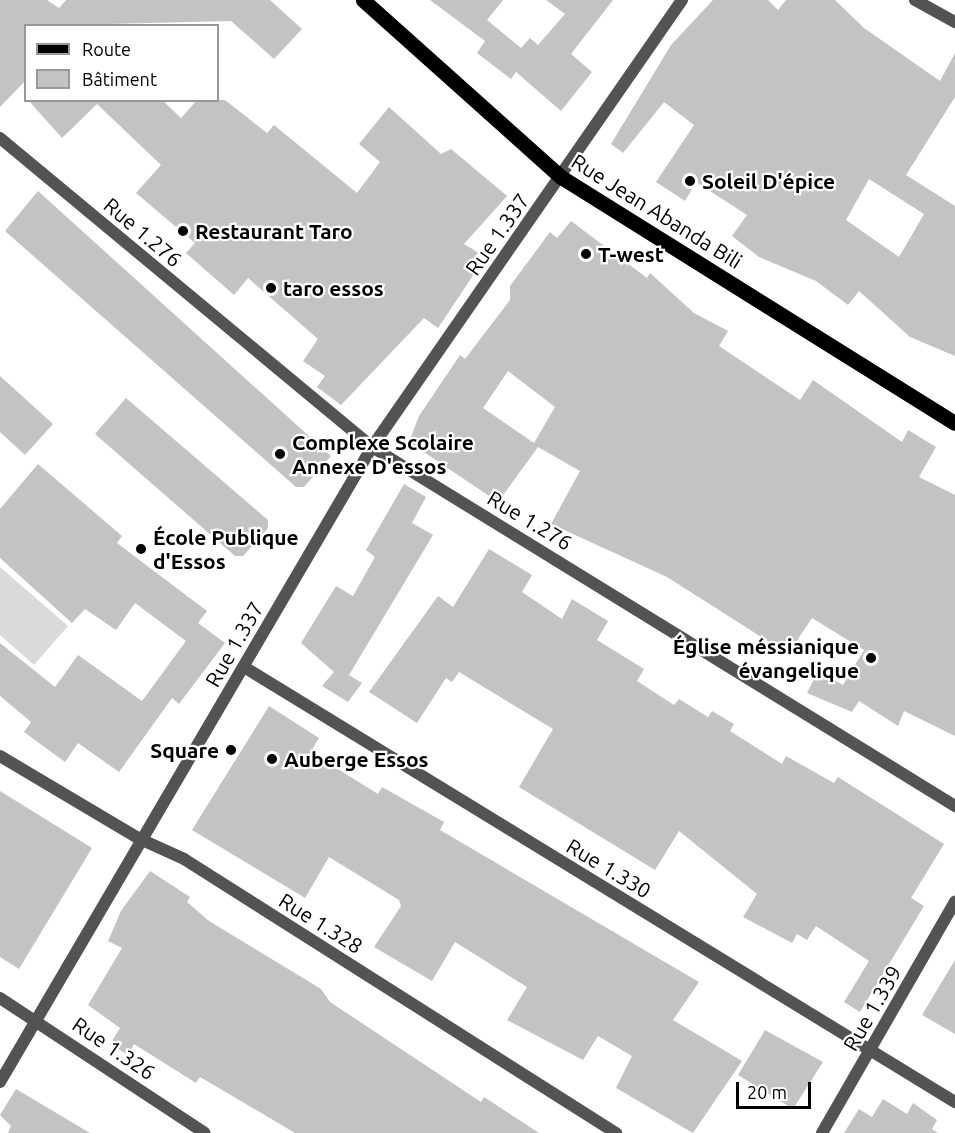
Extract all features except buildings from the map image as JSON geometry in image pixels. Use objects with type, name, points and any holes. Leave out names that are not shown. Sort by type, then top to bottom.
[{"type":"main road","name":"Rue Jean Abanda Bili","points":[[363,0],[561,177],[955,423]]},
{"type":"street","name":"Rue 1.337","points":[[0,1082],[38,1020],[140,839],[244,667],[372,447],[682,0]]},
{"type":"street","points":[[915,0],[955,22]]},
{"type":"street","name":"Rue 1.276","points":[[0,138],[372,447],[955,806]]},
{"type":"street","name":"Rue 1.330","points":[[244,667],[955,1102]]},
{"type":"street","name":"Rue 1.328","points":[[0,756],[140,839],[184,859],[616,1133]]},
{"type":"street","name":"Rue 1.339","points":[[822,1133],[955,902]]},
{"type":"street","name":"Rue 1.326","points":[[0,998],[38,1020],[205,1133]]},
{"type":"shaded area","points":[[0,567],[68,626],[34,665],[0,635]]},
{"type":"place","name":"Soleil D'épice","points":[[690,181]]},
{"type":"place","name":"Restaurant Taro","points":[[183,231]]},
{"type":"place","name":"T-west","points":[[586,254]]},
{"type":"place","name":"taro essos","points":[[271,288]]},
{"type":"place","name":"Complexe Scolaire Annexe D'essos","points":[[280,454]]},
{"type":"place","name":"École Publique d'Essos","points":[[141,549]]},
{"type":"place","name":"Église méssianique évangelique","points":[[871,658]]},
{"type":"place","name":"Square","points":[[231,750]]},
{"type":"place","name":"Auberge Essos","points":[[272,759]]}]
